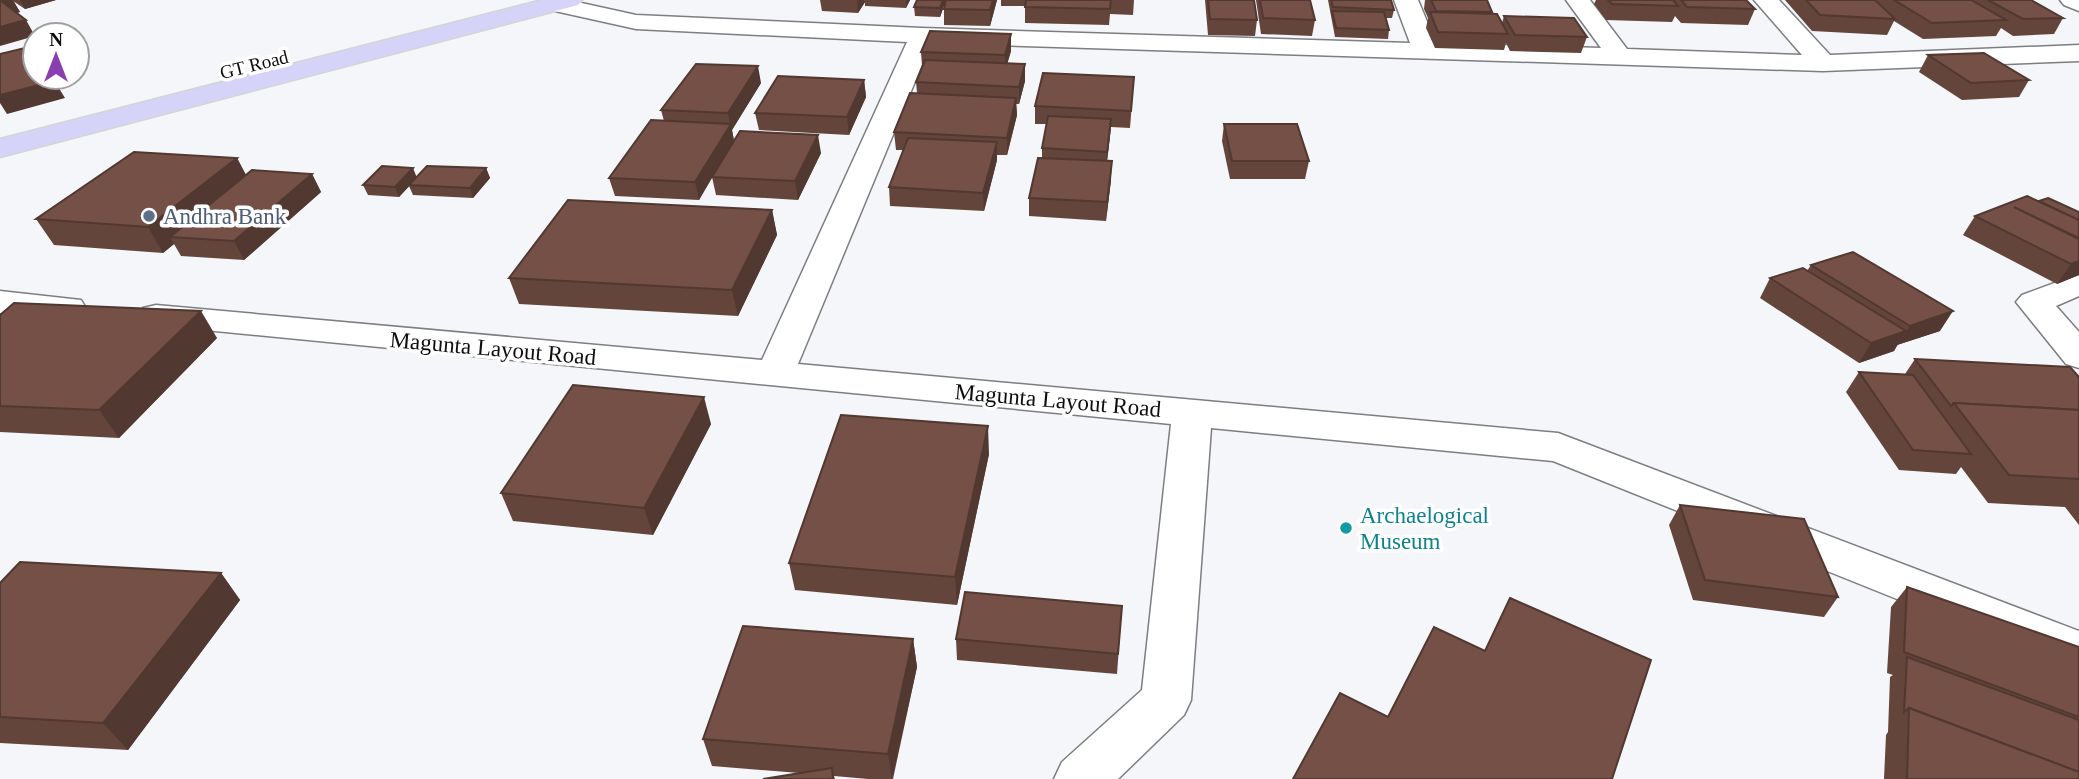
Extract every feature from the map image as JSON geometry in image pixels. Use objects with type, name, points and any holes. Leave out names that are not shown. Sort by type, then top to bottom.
[{"type":"main road","name":"GT Road","points":[[0,125],[81,108],[507,0]]},
{"type":"main road","points":[[0,148],[562,2]]},
{"type":"street","points":[[1406,0],[1426,51]]},
{"type":"street","points":[[1578,0],[1619,56]]},
{"type":"street","points":[[1766,0],[1823,63]]},
{"type":"street","points":[[2072,0],[2079,4]]},
{"type":"street","points":[[562,2],[636,22],[1426,51],[1823,63],[2079,53]]},
{"type":"street","points":[[775,374],[922,34]]},
{"type":"street","points":[[2079,284],[2034,302],[2079,356]]},
{"type":"street","name":"Magunta Layout Road","points":[[9,311],[117,313],[1558,447],[2079,652]]},
{"type":"street","points":[[1094,776],[1167,700],[1192,413]]},
{"type":"building","points":[[917,0],[943,0],[940,8],[914,7]]},
{"type":"building","points":[[946,0],[993,0],[990,10],[944,9]]},
{"type":"building","points":[[1026,0],[1111,0],[1110,9],[1025,7]]},
{"type":"building","points":[[1208,0],[1254,0],[1257,20],[1210,19]]},
{"type":"building","points":[[1260,0],[1310,0],[1315,20],[1263,18]]},
{"type":"building","points":[[1331,0],[1391,0],[1394,10],[1333,7]]},
{"type":"building","points":[[1431,0],[1487,0],[1492,12],[1436,11]]},
{"type":"building","points":[[1608,0],[1673,0],[1678,6],[1612,4]]},
{"type":"building","points":[[1681,0],[1746,0],[1755,9],[1687,7]]},
{"type":"building","points":[[1806,0],[1875,0],[1895,19],[1820,15]]},
{"type":"building","points":[[1894,0],[1971,0],[2006,20],[1932,23]]},
{"type":"building","points":[[1988,0],[2031,0],[2063,18],[2023,19]]},
{"type":"building","points":[[0,1],[26,20],[21,21],[0,27]]},
{"type":"building","points":[[1332,11],[1384,12],[1389,30],[1336,28]]},
{"type":"building","points":[[1430,12],[1497,14],[1508,34],[1438,32]]},
{"type":"building","points":[[1504,16],[1574,18],[1587,37],[1515,35]]},
{"type":"building","points":[[930,31],[1011,34],[1005,55],[921,52]]},
{"type":"building","points":[[21,49],[21,90],[0,95],[0,54]]},
{"type":"building","points":[[1984,53],[2029,80],[1971,83],[1928,55]]},
{"type":"building","points":[[925,60],[1025,64],[1019,87],[916,82]]},
{"type":"building","points":[[696,64],[758,66],[728,113],[661,110]]},
{"type":"building","points":[[1043,73],[1134,77],[1131,111],[1035,106]]},
{"type":"building","points":[[778,76],[864,80],[847,117],[755,113]]},
{"type":"building","points":[[910,93],[1016,98],[1007,138],[894,132]]},
{"type":"building","points":[[1048,116],[1111,119],[1107,152],[1042,148]]},
{"type":"building","points":[[651,120],[731,124],[695,182],[609,178]]},
{"type":"building","points":[[1224,124],[1297,124],[1309,161],[1232,161]]},
{"type":"building","points":[[740,131],[818,135],[795,181],[712,177]]},
{"type":"building","points":[[908,138],[997,142],[983,193],[889,187]]},
{"type":"building","points":[[134,152],[237,158],[148,227],[36,219]]},
{"type":"building","points":[[1038,158],[1112,161],[1107,202],[1029,198]]},
{"type":"building","points":[[382,166],[413,168],[395,187],[363,185]]},
{"type":"building","points":[[427,166],[486,168],[470,188],[409,185]]},
{"type":"building","points":[[252,170],[312,174],[234,241],[170,237]]},
{"type":"building","points":[[2027,196],[2079,220],[2079,238],[2014,207],[2079,239],[2079,261],[2071,264],[1975,216]]},
{"type":"building","points":[[2048,198],[2079,212],[2079,220],[2039,201]]},
{"type":"building","points":[[568,200],[772,210],[732,290],[509,278]]},
{"type":"building","points":[[1853,252],[1953,311],[1910,326],[1811,265]]},
{"type":"building","points":[[1803,268],[1906,331],[1871,343],[1770,278]]},
{"type":"building","points":[[14,303],[201,311],[99,410],[0,406],[0,315]]},
{"type":"building","points":[[1915,359],[2070,367],[2079,377],[2079,410],[1954,403],[1951,406]]},
{"type":"building","points":[[1859,372],[1913,375],[1971,454],[1913,450]]},
{"type":"building","points":[[573,385],[704,397],[644,508],[501,493]]},
{"type":"building","points":[[1954,403],[2079,410],[2079,479],[2009,475]]},
{"type":"building","points":[[841,415],[988,426],[955,577],[789,563]]},
{"type":"building","points":[[1680,505],[1804,519],[1838,597],[1705,580]]},
{"type":"building","points":[[20,562],[221,573],[103,723],[0,717],[0,583]]},
{"type":"building","points":[[1907,587],[2079,647],[2079,717],[1904,652]]},
{"type":"building","points":[[965,592],[1122,606],[1118,654],[956,639]]},
{"type":"building","points":[[1510,598],[1651,660],[1612,779],[1293,779],[1340,693],[1388,717],[1434,627],[1485,651]]},
{"type":"building","points":[[743,626],[913,639],[888,754],[703,739]]},
{"type":"building","points":[[1907,657],[2079,720],[2079,772],[1909,708],[1904,712]]},
{"type":"building","points":[[1909,708],[2079,772],[2079,779],[1907,779]]},
{"type":"building","points":[[832,768],[833,779],[763,779]]},
{"type":"place","name":"Andhra Bank","points":[[149,216]]},
{"type":"place","name":"Archaelogical Museum","points":[[1346,528]]}]
